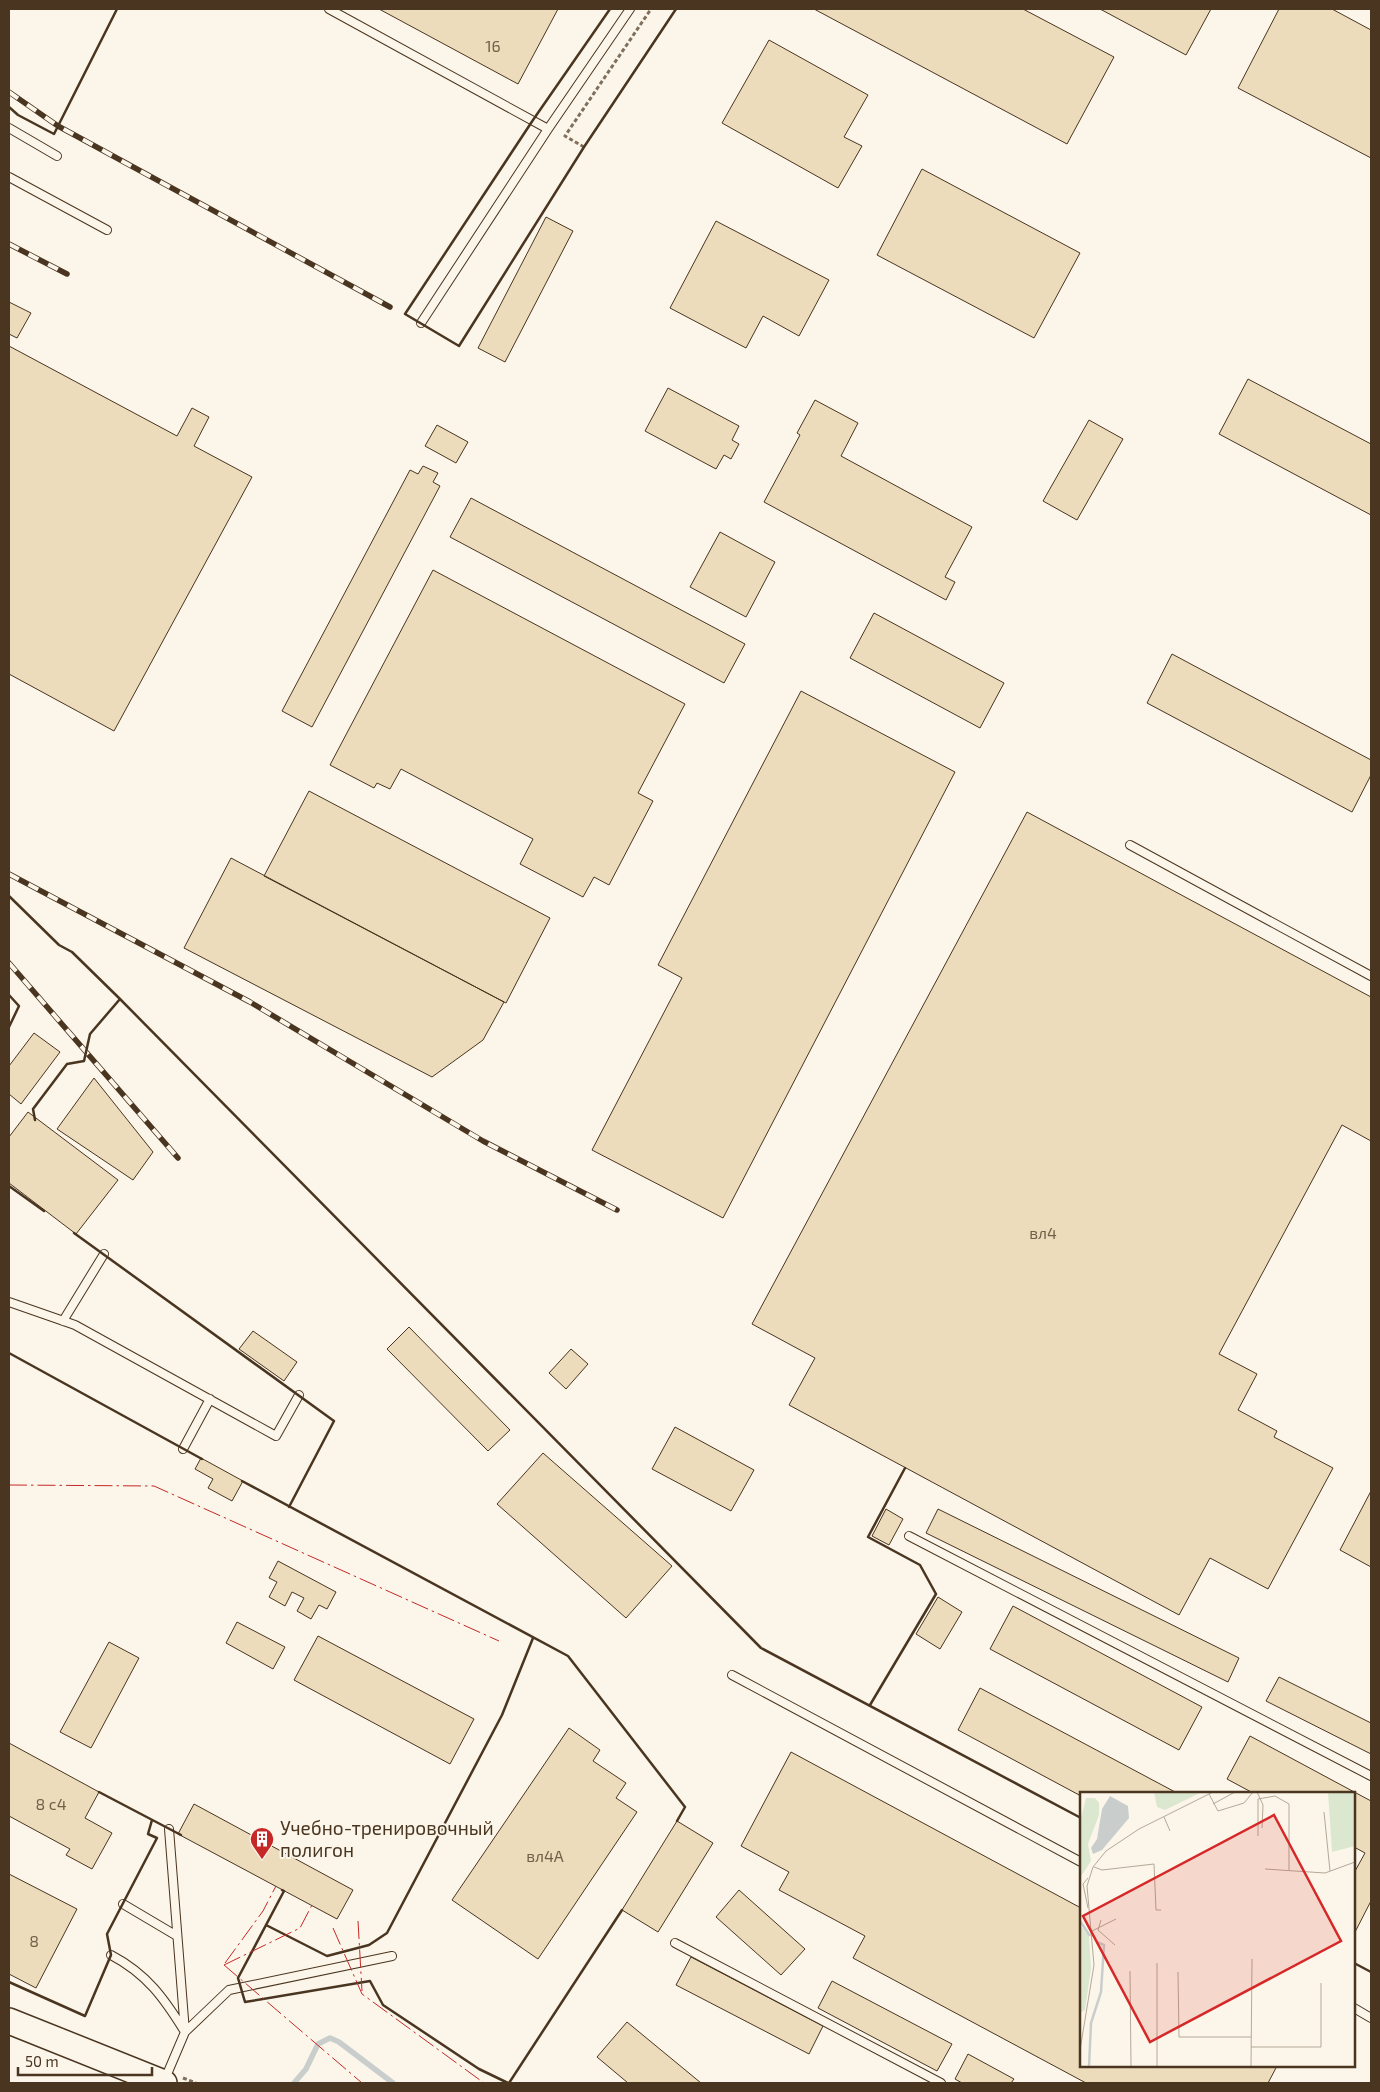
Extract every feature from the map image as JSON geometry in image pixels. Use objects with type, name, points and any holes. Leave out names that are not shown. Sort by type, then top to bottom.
[{"type":"main road","points":[[9,2021],[163,2083]]},
{"type":"lane","points":[[329,9],[548,129]]},
{"type":"lane","points":[[421,323],[548,129],[630,9]]},
{"type":"lane","points":[[9,128],[57,156]]},
{"type":"lane","points":[[9,177],[107,230]]},
{"type":"lane","points":[[1130,844],[1371,976]]},
{"type":"lane","points":[[63,1320],[104,1254]]},
{"type":"lane","points":[[9,1302],[75,1325],[276,1436],[299,1395]]},
{"type":"lane","points":[[183,1449],[210,1399]]},
{"type":"lane","points":[[909,1536],[1371,1776]]},
{"type":"lane","points":[[732,1675],[1080,1861]]},
{"type":"lane","points":[[169,1829],[185,2032]]},
{"type":"lane","points":[[123,1904],[177,1936]]},
{"type":"lane","points":[[675,1943],[941,2083]]},
{"type":"lane","points":[[112,1955],[144,1976],[164,1998],[185,2032]]},
{"type":"lane","points":[[163,2083],[185,2032],[230,1990],[392,1956]]},
{"type":"lane","points":[[1355,2009],[1371,2018]]},
{"type":"path","points":[[584,147],[565,136],[652,9]]},
{"type":"building","points":[[379,9],[558,9],[518,84]]},
{"type":"building","points":[[814,9],[1023,9],[1114,57],[1067,144]]},
{"type":"building","points":[[1100,9],[1211,9],[1186,55]]},
{"type":"building","points":[[1279,9],[1332,9],[1371,30],[1371,158],[1238,88]]},
{"type":"building","points":[[769,40],[868,95],[844,137],[862,146],[838,188],[722,123]]},
{"type":"building","points":[[922,169],[1080,253],[1034,338],[877,255]]},
{"type":"building","points":[[546,217],[573,231],[505,362],[478,348]]},
{"type":"building","points":[[716,221],[829,280],[799,336],[763,316],[746,348],[670,308]]},
{"type":"building","points":[[9,302],[31,313],[17,338],[9,334]]},
{"type":"building","points":[[9,346],[177,436],[192,408],[209,417],[194,446],[252,477],[114,731],[9,674]]},
{"type":"building","points":[[1248,379],[1371,444],[1371,515],[1219,434]]},
{"type":"building","points":[[668,388],[739,426],[732,440],[739,444],[731,459],[724,455],[716,469],[645,431]]},
{"type":"building","points":[[815,400],[858,423],[841,456],[972,527],[945,577],[955,582],[946,600],[764,502],[800,435],[797,433]]},
{"type":"building","points":[[1089,420],[1123,439],[1077,520],[1043,501]]},
{"type":"building","points":[[437,425],[468,442],[456,463],[425,446]]},
{"type":"building","points":[[423,466],[438,473],[433,482],[440,486],[312,727],[282,711],[410,470],[418,474]]},
{"type":"building","points":[[471,498],[745,644],[724,683],[450,537]]},
{"type":"building","points":[[720,532],[775,562],[746,617],[690,587]]},
{"type":"building","points":[[433,570],[685,704],[638,793],[653,801],[609,885],[594,877],[583,897],[520,864],[533,839],[401,769],[390,789],[377,783],[374,788],[330,765]]},
{"type":"building","points":[[874,613],[1004,683],[980,728],[850,658]]},
{"type":"building","points":[[1172,654],[1371,760],[1371,775],[1352,812],[1147,703]]},
{"type":"building","points":[[801,691],[955,772],[723,1218],[592,1150],[682,978],[658,965]]},
{"type":"building","points":[[309,791],[550,918],[506,1003],[264,876]]},
{"type":"building","points":[[1027,812],[1371,997],[1371,1141],[1342,1125],[1219,1354],[1257,1374],[1238,1410],[1277,1431],[1274,1437],[1333,1468],[1268,1589],[1210,1558],[1179,1615],[789,1405],[815,1358],[752,1324]]},
{"type":"building","points":[[231,858],[504,1002],[483,1040],[432,1077],[184,948]]},
{"type":"building","points":[[34,1033],[60,1052],[21,1104],[9,1094],[9,1066]]},
{"type":"building","points":[[94,1078],[153,1152],[133,1180],[57,1129]]},
{"type":"building","points":[[28,1112],[118,1180],[76,1234],[9,1183],[9,1137]]},
{"type":"building","points":[[409,1327],[510,1430],[488,1451],[387,1349]]},
{"type":"building","points":[[253,1331],[297,1362],[284,1381],[239,1349]]},
{"type":"building","points":[[571,1349],[588,1364],[566,1389],[549,1373]]},
{"type":"building","points":[[675,1427],[754,1470],[731,1511],[652,1469]]},
{"type":"building","points":[[543,1453],[672,1566],[626,1618],[497,1504]]},
{"type":"building","points":[[201,1458],[243,1481],[232,1501],[208,1488],[213,1479],[195,1469]]},
{"type":"building","points":[[1371,1491],[1371,1567],[1340,1550]]},
{"type":"building","points":[[886,1509],[903,1519],[889,1545],[872,1536]]},
{"type":"building","points":[[938,1509],[1239,1658],[1228,1682],[926,1533]]},
{"type":"building","points":[[278,1561],[336,1592],[327,1609],[319,1605],[311,1619],[297,1611],[304,1598],[292,1592],[285,1606],[269,1597],[277,1582],[269,1578]]},
{"type":"building","points":[[938,1597],[962,1612],[940,1649],[916,1634]]},
{"type":"building","points":[[1013,1606],[1202,1707],[1179,1750],[990,1649]]},
{"type":"building","points":[[237,1622],[285,1647],[273,1669],[226,1643]]},
{"type":"building","points":[[318,1636],[474,1719],[450,1764],[294,1680]]},
{"type":"building","points":[[109,1642],[139,1658],[91,1748],[60,1732]]},
{"type":"building","points":[[1279,1677],[1371,1723],[1371,1754],[1266,1701]]},
{"type":"building","points":[[980,1688],[1175,1792],[1080,1792],[1080,1795],[958,1730]]},
{"type":"building","points":[[569,1728],[600,1750],[593,1761],[626,1783],[616,1798],[637,1812],[538,1959],[452,1900]]},
{"type":"building","points":[[1250,1736],[1354,1792],[1251,1792],[1227,1779]]},
{"type":"building","points":[[9,1743],[99,1792],[85,1818],[112,1833],[92,1869],[66,1855],[70,1849],[9,1816]]},
{"type":"building","points":[[791,1752],[1080,1907],[1080,2067],[1276,2067],[1268,2083],[1086,2083],[853,1958],[865,1936],[779,1890],[789,1872],[741,1846]]},
{"type":"building","points":[[1355,1792],[1371,1801],[1371,1901],[1355,1932],[1355,1871],[1365,1853],[1355,1848]]},
{"type":"building","name":"Учебно-тренировочный полигон","points":[[194,1804],[353,1890],[337,1919],[178,1834]]},
{"type":"building","points":[[677,1821],[713,1843],[658,1932],[622,1910]]},
{"type":"building","points":[[9,1874],[77,1909],[36,1988],[9,1974]]},
{"type":"building","points":[[739,1890],[805,1949],[781,1975],[716,1917]]},
{"type":"building","points":[[691,1957],[823,2026],[809,2054],[676,1985]]},
{"type":"building","points":[[832,1981],[952,2044],[937,2071],[818,2008]]},
{"type":"building","points":[[627,2022],[701,2083],[628,2083],[597,2057]]},
{"type":"building","points":[[968,2054],[1014,2079],[1011,2083],[962,2083],[955,2079]]},
{"type":"waterway","points":[[294,2083],[306,2069],[318,2044],[330,2038],[339,2042],[393,2083]]},
{"type":"railway","points":[[9,92],[58,126],[390,307]]},
{"type":"railway","points":[[9,244],[67,274]]},
{"type":"railway","points":[[9,874],[250,1002],[483,1141],[617,1210]]},
{"type":"railway","points":[[9,963],[178,1158]]},
{"type":"wall","points":[[9,107],[18,115],[54,134],[117,9]]},
{"type":"wall","points":[[610,9],[533,120],[405,314],[459,346],[584,147],[676,9]]},
{"type":"wall","points":[[9,896],[59,945],[72,952],[120,999],[761,1648],[1080,1817]]},
{"type":"wall","points":[[9,995],[19,1006],[9,1027]]},
{"type":"wall","points":[[35,1120],[33,1109],[67,1064],[84,1061],[90,1034],[120,999]]},
{"type":"wall","points":[[9,1186],[44,1211]]},
{"type":"wall","points":[[74,1233],[334,1421],[289,1507]]},
{"type":"wall","points":[[9,1353],[202,1459]]},
{"type":"wall","points":[[870,1705],[936,1594],[920,1565],[868,1537],[905,1468]]},
{"type":"wall","points":[[242,1481],[568,1656],[685,1807],[677,1821]]},
{"type":"wall","points":[[267,1923],[266,1925],[327,1956],[369,1945],[387,1933],[502,1715],[533,1638]]},
{"type":"wall","points":[[99,1792],[181,1835]]},
{"type":"wall","points":[[9,1982],[85,2016],[111,1955],[107,1934],[157,1838],[148,1834],[152,1820]]},
{"type":"wall","points":[[282,1890],[284,1891],[238,1978],[245,2002],[370,1981],[383,2005],[479,2069],[508,2083]]},
{"type":"wall","points":[[509,2083],[622,1910]]},
{"type":"wall","points":[[1355,1964],[1371,1972]]},
{"type":"power","points":[[9,1485],[154,1486],[499,1641]]},
{"type":"power","points":[[225,1963],[263,1911],[276,1886]]},
{"type":"power","points":[[224,1965],[300,1928],[312,1905]]},
{"type":"power","points":[[358,1921],[362,1991]]},
{"type":"power","points":[[333,1928],[362,1994],[484,2083]]},
{"type":"power","points":[[224,1965],[362,2083]]},
{"type":"place","name":"Учебно-тренировочный полигон","points":[[262,1860]]}]
